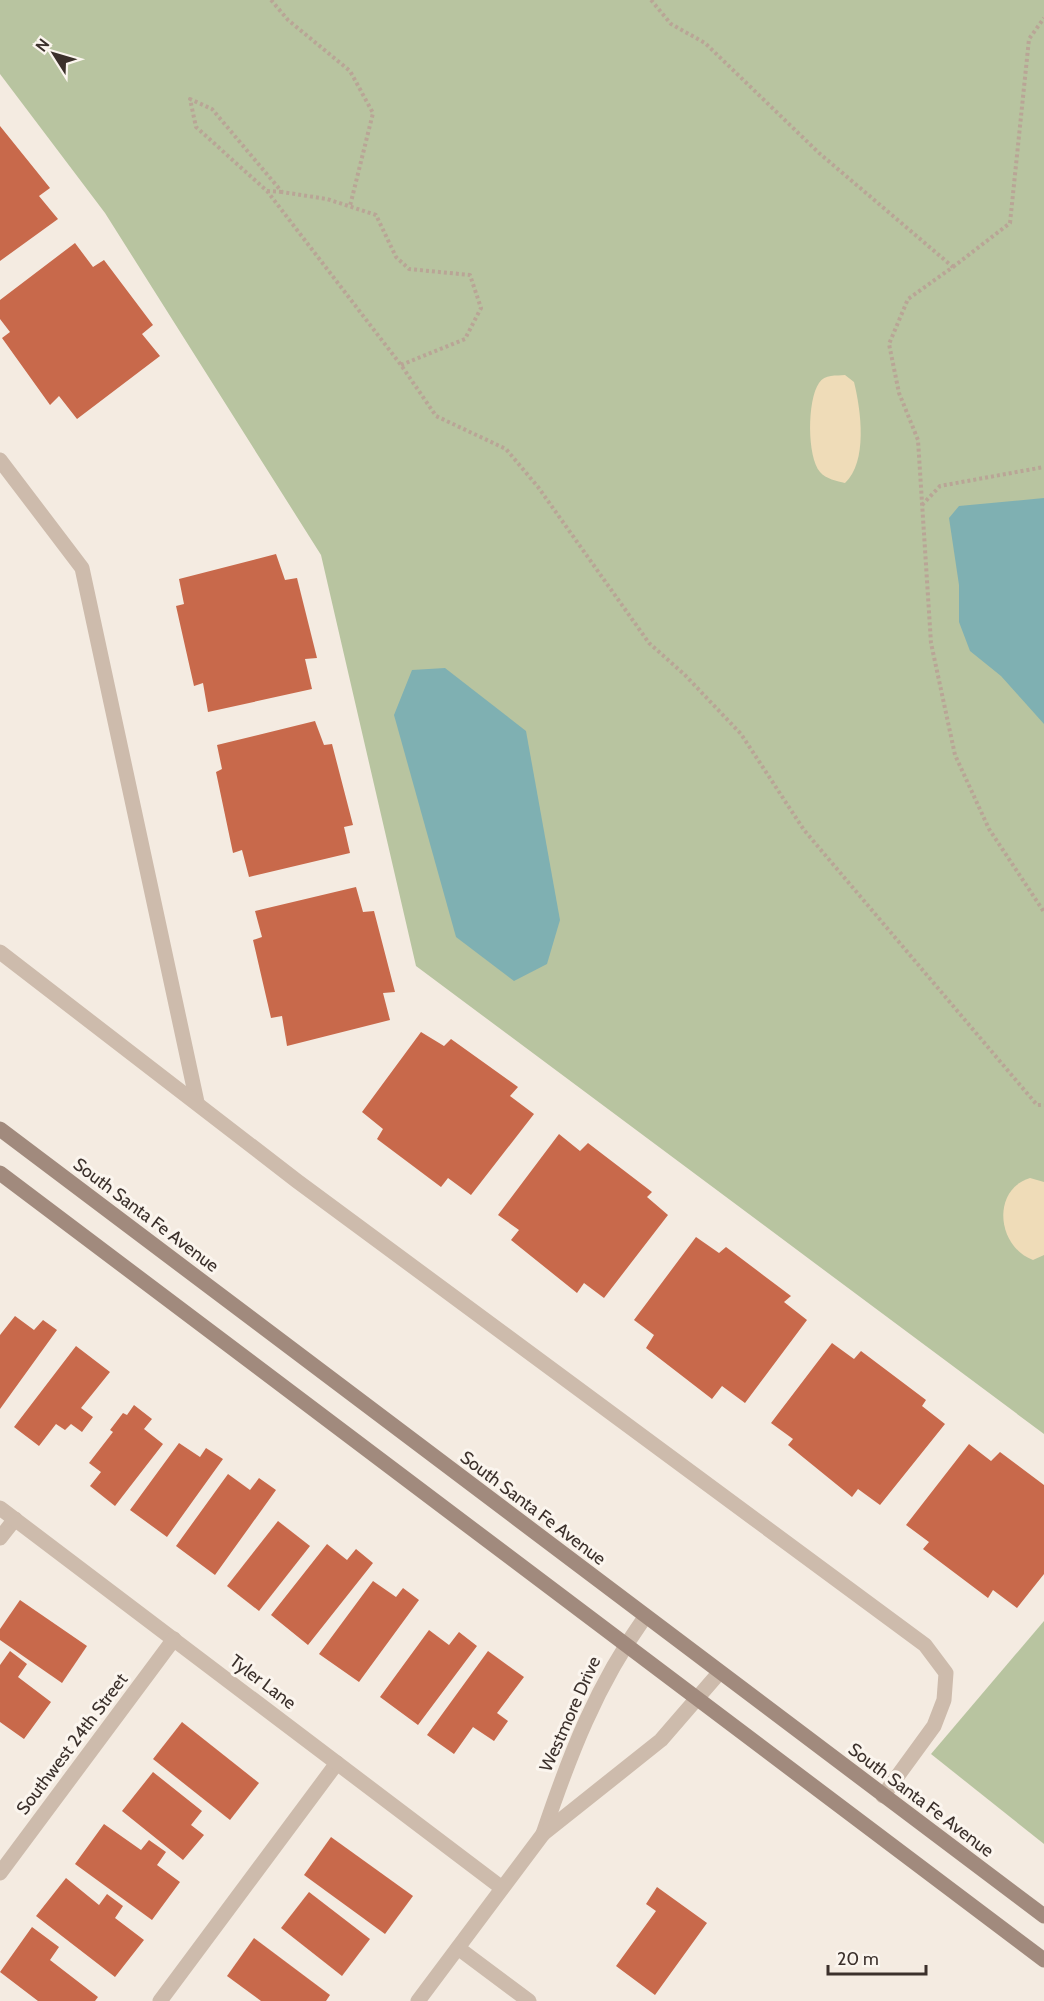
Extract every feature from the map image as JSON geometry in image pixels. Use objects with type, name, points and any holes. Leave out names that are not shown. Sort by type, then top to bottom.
[{"type":"main road","name":"South Santa Fe Avenue","points":[[0,1129],[1044,1916]]},
{"type":"main road","points":[[0,1173],[1044,1960]]},
{"type":"street","points":[[0,460],[82,568],[197,1102]]},
{"type":"street","points":[[0,952],[297,1181],[925,1645],[946,1672],[944,1700],[934,1726],[883,1796]]},
{"type":"street","name":"Tyler Lane","points":[[0,1508],[502,1888]]},
{"type":"street","points":[[0,1538],[15,1519]]},
{"type":"street","name":"Westmore Drive","points":[[543,1834],[568,1761],[601,1684],[645,1617]]},
{"type":"street","name":"Southwest 24th Street","points":[[0,1873],[174,1639]]},
{"type":"street","name":"Westmore Drive","points":[[418,2001],[543,1834],[606,1787],[661,1740],[719,1672]]},
{"type":"street","points":[[160,2001],[337,1763]]},
{"type":"street","points":[[458,1947],[529,2001]]},
{"type":"path","points":[[271,0],[288,20],[350,71],[373,113],[352,207]]},
{"type":"path","points":[[651,0],[671,24],[705,43],[819,153],[953,267]]},
{"type":"path","points":[[1044,18],[1029,39],[1010,224],[908,299],[889,344],[899,393],[918,440],[931,643],[955,755],[989,829],[1044,912]]},
{"type":"path","points":[[282,192],[212,109],[190,99],[196,127],[267,191],[400,365],[436,416],[506,449],[538,487],[649,643],[684,674],[741,734],[804,830],[1036,1105],[1044,1105]]},
{"type":"path","points":[[267,191],[282,192],[376,214],[396,257],[409,269],[470,275],[481,308],[465,339],[400,365]]},
{"type":"path","points":[[922,505],[940,486],[1044,467]]},
{"type":"green space","points":[[0,0],[1044,0],[1044,1434],[416,966],[321,555],[105,213],[0,74]]},
{"type":"green space","points":[[1044,1621],[1044,1844],[931,1754]]},
{"type":"sand","points":[[845,375],[854,382],[861,435],[857,462],[845,483],[828,478],[820,472],[813,454],[810,428],[812,402],[819,383],[827,377]]},
{"type":"sand","points":[[1030,1178],[1044,1182],[1044,1255],[1033,1260],[1021,1253],[1012,1243],[1003,1219],[1004,1206],[1009,1194],[1017,1184]]},
{"type":"water","points":[[1044,498],[1044,724],[1001,676],[970,651],[959,622],[959,585],[949,518],[959,506]]},
{"type":"water","points":[[445,668],[526,731],[560,920],[547,964],[514,981],[456,937],[394,715],[412,670]]},
{"type":"building","points":[[0,126],[50,188],[39,196],[58,219],[0,261]]},
{"type":"building","points":[[75,243],[93,267],[104,260],[153,325],[142,334],[160,356],[77,419],[59,396],[50,405],[2,338],[10,332],[0,319],[0,300]]},
{"type":"building","points":[[276,554],[285,580],[297,578],[317,658],[305,659],[312,689],[208,712],[203,683],[194,686],[176,606],[184,604],[179,579]]},
{"type":"building","points":[[315,721],[324,745],[332,744],[353,825],[344,827],[350,853],[249,877],[242,850],[233,853],[216,772],[222,769],[217,745]]},
{"type":"building","points":[[356,887],[363,912],[374,911],[395,992],[383,993],[390,1020],[287,1046],[282,1016],[271,1018],[253,940],[262,937],[255,911]]},
{"type":"building","points":[[421,1032],[444,1046],[451,1039],[518,1087],[510,1096],[534,1114],[471,1195],[448,1178],[441,1187],[377,1139],[383,1129],[362,1112]]},
{"type":"building","points":[[559,1134],[580,1151],[588,1143],[652,1192],[647,1197],[668,1215],[604,1298],[584,1283],[577,1293],[511,1240],[519,1230],[498,1215]]},
{"type":"building","points":[[696,1237],[719,1253],[726,1247],[791,1296],[784,1302],[807,1320],[745,1403],[722,1386],[712,1399],[646,1348],[654,1335],[634,1320]]},
{"type":"building","points":[[15,1316],[34,1330],[43,1320],[57,1330],[0,1409],[0,1335]]},
{"type":"building","points":[[832,1343],[854,1359],[861,1351],[926,1400],[922,1406],[945,1424],[880,1505],[858,1489],[852,1497],[788,1445],[793,1439],[771,1423]]},
{"type":"building","points":[[76,1346],[110,1372],[81,1408],[93,1417],[82,1432],[71,1424],[65,1430],[56,1424],[39,1446],[14,1427]]},
{"type":"building","points":[[134,1405],[152,1419],[144,1429],[163,1444],[115,1506],[90,1486],[101,1472],[89,1463],[113,1432],[110,1430],[123,1413],[127,1415]]},
{"type":"building","points":[[179,1443],[200,1457],[206,1448],[223,1459],[167,1537],[130,1510]]},
{"type":"building","points":[[969,1444],[991,1461],[1000,1452],[1044,1485],[1044,1574],[1017,1608],[993,1590],[988,1598],[923,1549],[929,1542],[906,1525]]},
{"type":"building","points":[[228,1474],[250,1490],[259,1478],[276,1490],[215,1575],[176,1546]]},
{"type":"building","points":[[278,1521],[310,1546],[259,1611],[227,1586]]},
{"type":"building","points":[[327,1544],[347,1560],[356,1549],[373,1563],[308,1645],[271,1615]]},
{"type":"building","points":[[373,1581],[396,1597],[403,1588],[419,1600],[359,1682],[319,1654]]},
{"type":"building","points":[[20,1600],[87,1646],[62,1683],[0,1640],[0,1629]]},
{"type":"building","points":[[429,1630],[449,1645],[459,1632],[477,1646],[418,1725],[380,1697]]},
{"type":"building","points":[[10,1651],[27,1664],[18,1677],[51,1702],[24,1739],[0,1722],[0,1665]]},
{"type":"building","points":[[488,1651],[524,1677],[497,1713],[508,1721],[494,1741],[473,1727],[454,1754],[427,1735]]},
{"type":"building","points":[[182,1722],[259,1783],[230,1820],[153,1759]]},
{"type":"building","points":[[153,1772],[202,1811],[191,1825],[204,1835],[183,1860],[122,1811]]},
{"type":"building","points":[[104,1824],[141,1850],[149,1840],[166,1852],[157,1865],[180,1882],[152,1920],[75,1864]]},
{"type":"building","points":[[331,1837],[413,1896],[385,1934],[304,1875]]},
{"type":"building","points":[[66,1878],[99,1905],[107,1894],[123,1906],[115,1918],[144,1940],[115,1977],[36,1916]]},
{"type":"building","points":[[657,1887],[707,1923],[655,1995],[616,1966],[656,1911],[646,1904]]},
{"type":"building","points":[[309,1892],[370,1939],[342,1976],[281,1928]]},
{"type":"building","points":[[32,1927],[59,1947],[50,1960],[98,1997],[95,2001],[38,2001],[0,1972]]},
{"type":"building","points":[[254,1938],[330,1995],[326,2001],[261,2001],[227,1976]]}]
